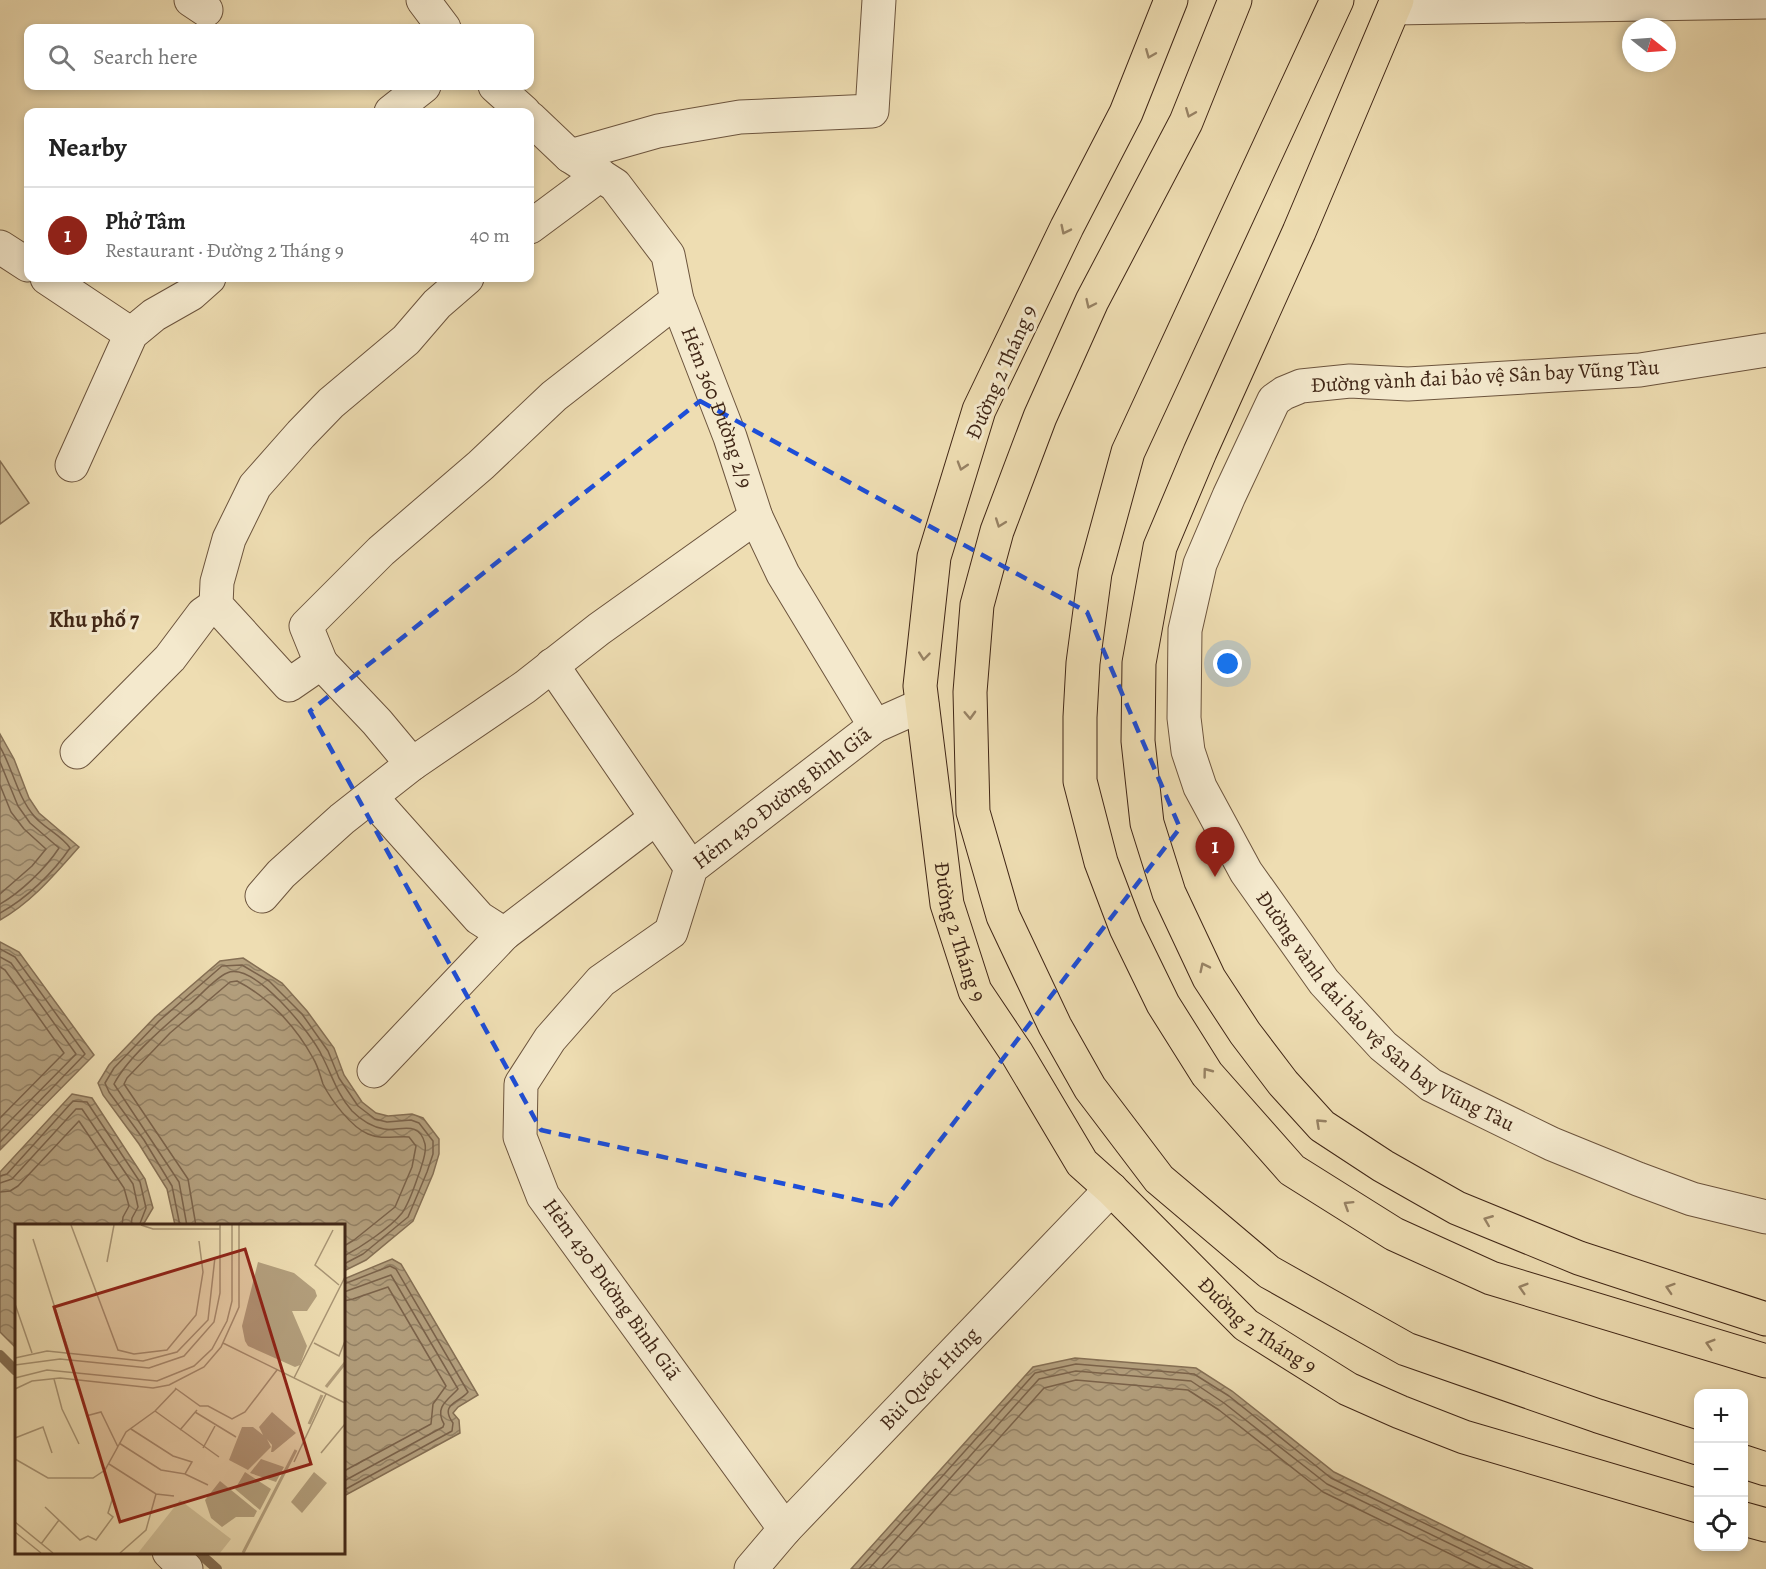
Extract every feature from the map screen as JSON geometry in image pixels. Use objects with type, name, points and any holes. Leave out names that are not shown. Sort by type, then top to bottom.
[{"type":"main road","name":"Đường 2 Tháng 9","points":[[1171,0],[1126,113],[1067,227],[979,410],[934,557],[920,686],[947,904],[975,991],[1016,1052],[1082,1163],[1111,1189],[1246,1326],[1348,1389],[1464,1437],[1694,1505]]},
{"type":"main road","name":"Đường 2 Tháng 9","points":[[1235,0],[1186,122],[1092,301],[1040,417],[997,531],[977,605],[970,692],[973,812],[1003,916],[1055,1026],[1090,1088],[1159,1179],[1269,1272],[1406,1349],[1694,1447]]},
{"type":"main road","points":[[1337,0],[1128,452],[1095,573],[1083,663],[1080,781],[1101,862],[1126,928],[1163,1004],[1208,1074],[1292,1170],[1394,1234],[1491,1278],[1766,1361]]},
{"type":"main road","points":[[1396,4],[1299,232],[1160,547],[1139,663],[1138,741],[1147,823],[1169,893],[1209,978],[1245,1033],[1283,1083],[1322,1126],[1383,1166],[1457,1208],[1579,1258],[1766,1319]]},
{"type":"main road","points":[[1748,1464],[1766,1469]]},
{"type":"main road","points":[[1748,1521],[1766,1526]]},
{"type":"street","points":[[423,0],[441,24]]},
{"type":"street","points":[[570,156],[658,131],[740,117],[872,111],[879,0]]},
{"type":"street","points":[[1396,4],[1766,2]]},
{"type":"street","points":[[396,108],[419,90]]},
{"type":"street","points":[[499,90],[520,108]]},
{"type":"street","name":"Hẻm 360 Đường 2/9","points":[[534,122],[570,156],[615,185],[668,255],[677,300],[730,437],[756,517],[783,574],[875,726]]},
{"type":"street","points":[[534,224],[600,175]]},
{"type":"street","points":[[0,247],[24,262]]},
{"type":"street","points":[[53,282],[131,334]]},
{"type":"street","points":[[72,465],[131,334],[154,315],[191,294],[204,282]]},
{"type":"street","points":[[321,663],[289,685],[216,605],[217,582],[229,539],[255,486],[300,434],[331,403],[406,340],[437,304],[463,282]]},
{"type":"street","points":[[412,764],[377,722],[321,663],[306,626],[381,551],[481,465],[554,396],[677,300]]},
{"type":"street","name":"Đường vành đai bảo vệ Sân bay Vũng Tàu","points":[[1766,350],[1640,370],[1408,384],[1350,381],[1301,386],[1284,393],[1274,400],[1200,564],[1185,630],[1184,718],[1188,751],[1200,787],[1246,872],[1324,982],[1383,1046],[1431,1085],[1552,1144],[1692,1199],[1766,1217]]},
{"type":"street","points":[[262,896],[281,874],[342,819],[412,764],[525,687],[599,629],[756,517]]},
{"type":"street","points":[[77,752],[170,658],[204,614],[216,605]]},
{"type":"street","points":[[552,665],[691,868]]},
{"type":"street","name":"Hẻm 430 Đường Bình Giã","points":[[785,1529],[543,1196],[520,1137],[520,1084],[550,1038],[601,981],[671,932],[691,868],[875,726],[922,705]]},
{"type":"street","points":[[371,797],[479,918],[504,934]]},
{"type":"street","points":[[374,1071],[504,934],[656,818]]},
{"type":"street","name":"Bùi Quốc Hưng","points":[[751,1569],[785,1529],[1111,1189]]},
{"type":"street","points":[[171,1554],[186,1569]]},
{"type":"highlighted area","points":[[700,401],[1087,612],[1180,828],[889,1207],[541,1130],[310,711]]},
{"type":"shaded area","points":[[0,461],[29,503],[0,524]]},
{"type":"water","points":[[0,734],[14,759],[29,798],[39,813],[79,847],[33,896],[0,920]]},
{"type":"water","points":[[0,942],[19,952],[94,1055],[0,1150]]},
{"type":"water","points":[[243,958],[282,983],[307,1011],[334,1048],[344,1075],[362,1102],[376,1113],[388,1116],[412,1114],[423,1118],[439,1139],[439,1154],[433,1174],[413,1221],[366,1260],[345,1270],[345,1224],[175,1224],[167,1189],[139,1144],[103,1095],[98,1083],[109,1065],[155,1017],[220,961]]},
{"type":"water","points":[[72,1094],[92,1098],[145,1179],[153,1208],[144,1224],[15,1224],[15,1347],[0,1332],[0,1172]]},
{"type":"water","points":[[392,1259],[401,1264],[478,1395],[458,1407],[453,1413],[459,1420],[460,1433],[345,1495],[345,1279]]},
{"type":"water","points":[[1075,1358],[1196,1368],[1232,1391],[1334,1472],[1533,1569],[851,1569],[1033,1367]]},
{"type":"waterway","points":[[0,1355],[15,1370]]},
{"type":"waterway","points":[[200,1554],[217,1569]]},
{"type":"place","name":"Phở Tâm","points":[[1215,877]]},
{"type":"district","name":"Khu phố 7","points":[[94,620]]}]
